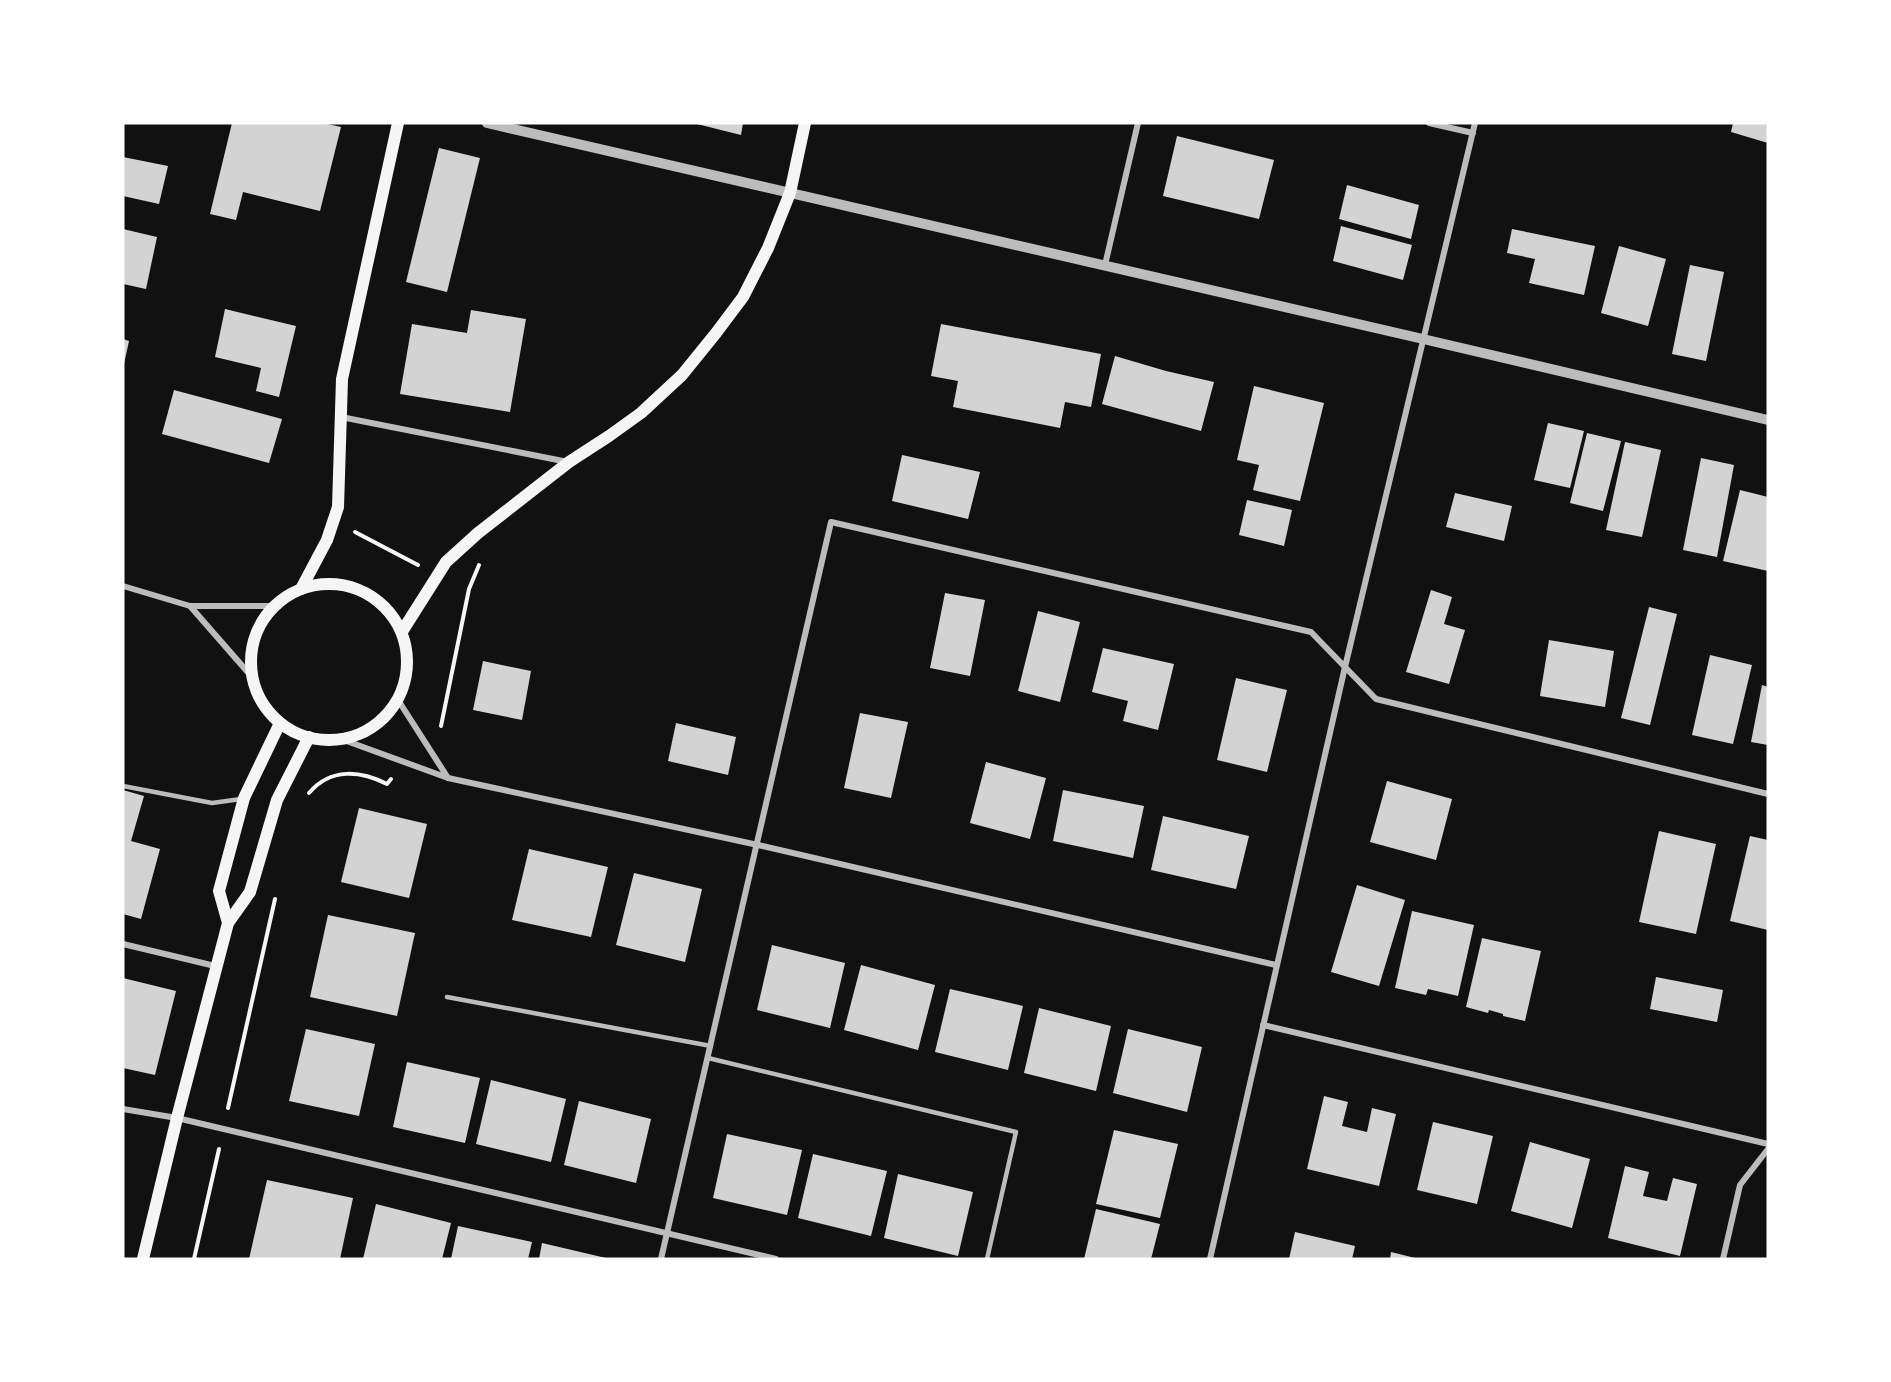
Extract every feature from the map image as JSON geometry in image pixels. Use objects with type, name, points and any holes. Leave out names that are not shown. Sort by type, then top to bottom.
[{"type":"main road","points":[[301,588],[327,540],[339,507],[342,379],[398,123]]},
{"type":"main road","points":[[403,630],[446,562],[478,533],[569,462],[641,413],[682,375],[743,297],[768,248],[790,193],[805,123]]},
{"type":"main road","points":[[327,583],[354,588],[378,600],[403,630],[408,660],[406,680],[398,700],[383,718],[364,732],[341,739],[326,740],[294,732],[280,723],[267,710],[258,695],[252,677],[251,651],[258,626],[273,606],[301,588],[327,583]]},
{"type":"main road","points":[[228,923],[219,891],[244,798],[280,723]]},
{"type":"main road","points":[[143,1259],[215,966],[228,923],[250,892],[277,800],[309,737]]},
{"type":"street","points":[[487,123],[1768,420]]},
{"type":"street","points":[[1105,265],[1138,123]]},
{"type":"street","points":[[1429,123],[1473,133]]},
{"type":"street","points":[[1210,1259],[1345,667],[1475,123]]},
{"type":"street","points":[[341,417],[569,462]]},
{"type":"street","points":[[661,1259],[831,522],[1311,632],[1376,699],[1768,794]]},
{"type":"street","points":[[123,586],[190,606],[273,606]]},
{"type":"street","points":[[190,606],[252,677]]},
{"type":"street","points":[[398,700],[448,778]]},
{"type":"street","points":[[341,739],[448,778],[758,845],[1276,965]]},
{"type":"street","points":[[123,944],[215,966]]},
{"type":"street","points":[[1263,1025],[1768,1144]]},
{"type":"street","points":[[123,1109],[177,1118],[776,1259]]},
{"type":"street","points":[[1723,1259],[1740,1185],[1768,1149]]},
{"type":"lane","points":[[123,786],[212,803],[244,798]]},
{"type":"lane","points":[[447,997],[711,1047]]},
{"type":"lane","points":[[708,1058],[1016,1132],[987,1259]]},
{"type":"path","points":[[355,532],[421,566]]},
{"type":"path","points":[[440,729],[469,589],[480,564]]},
{"type":"path","points":[[304,800],[313,788],[342,774],[355,773],[371,776],[387,784],[394,775]]},
{"type":"path","points":[[228,1109],[277,890]]},
{"type":"path","points":[[194,1259],[220,1146]]},
{"type":"building","points":[[232,123],[323,123],[341,127],[320,211],[243,192],[236,220],[210,214]]},
{"type":"building","points":[[693,123],[743,123],[741,135]]},
{"type":"building","points":[[1733,123],[1768,123],[1768,143],[1731,132]]},
{"type":"building","points":[[1177,136],[1274,160],[1259,219],[1163,196]]},
{"type":"building","points":[[439,148],[480,158],[447,292],[406,282]]},
{"type":"building","points":[[123,157],[168,166],[159,204],[123,196]]},
{"type":"building","points":[[1347,185],[1419,205],[1411,239],[1339,219]]},
{"type":"building","points":[[1341,226],[1412,245],[1403,280],[1333,261]]},
{"type":"building","points":[[123,229],[157,237],[146,289],[123,284]]},
{"type":"building","points":[[1512,229],[1595,246],[1584,295],[1529,283],[1535,259],[1507,253]]},
{"type":"building","points":[[1619,246],[1666,259],[1648,326],[1601,313]]},
{"type":"building","points":[[1690,265],[1724,272],[1706,361],[1672,354]]},
{"type":"building","points":[[225,309],[296,326],[279,397],[256,391],[261,368],[215,357]]},
{"type":"building","points":[[471,310],[526,319],[510,412],[400,394],[412,324],[467,333]]},
{"type":"building","points":[[941,324],[1101,354],[1091,407],[1065,402],[1060,428],[953,407],[958,381],[931,376]]},
{"type":"building","points":[[123,339],[129,341],[124,364],[123,364]]},
{"type":"building","points":[[1115,356],[1214,382],[1201,431],[1102,404]]},
{"type":"building","points":[[1254,386],[1324,403],[1300,501],[1253,490],[1259,465],[1237,460]]},
{"type":"building","points":[[174,390],[282,419],[269,463],[162,434]]},
{"type":"building","points":[[1548,423],[1584,431],[1570,488],[1534,480]]},
{"type":"building","points":[[1587,433],[1621,441],[1603,511],[1570,503]]},
{"type":"building","points":[[1625,442],[1661,450],[1642,537],[1606,530]]},
{"type":"building","points":[[902,455],[980,472],[968,519],[892,501]]},
{"type":"building","points":[[1701,458],[1734,465],[1717,557],[1683,550]]},
{"type":"building","points":[[1740,490],[1768,497],[1768,571],[1723,561]]},
{"type":"building","points":[[1455,493],[1512,506],[1504,541],[1446,527]]},
{"type":"building","points":[[1247,500],[1292,510],[1284,546],[1239,535]]},
{"type":"building","points":[[1431,590],[1452,597],[1444,624],[1465,630],[1449,684],[1406,672]]},
{"type":"building","points":[[945,593],[985,600],[970,676],[930,668]]},
{"type":"building","points":[[1649,607],[1677,614],[1650,725],[1621,718]]},
{"type":"building","points":[[1038,611],[1080,622],[1060,702],[1018,691]]},
{"type":"building","points":[[1549,640],[1614,651],[1605,707],[1540,696]]},
{"type":"building","points":[[1103,648],[1174,664],[1158,730],[1123,721],[1128,701],[1092,692]]},
{"type":"building","points":[[1710,655],[1752,665],[1733,744],[1692,735]]},
{"type":"building","points":[[483,661],[531,671],[522,720],[473,710]]},
{"type":"building","points":[[1236,678],[1287,690],[1267,772],[1217,760]]},
{"type":"building","points":[[1762,685],[1768,687],[1768,745],[1751,742]]},
{"type":"building","points":[[860,713],[908,722],[891,798],[844,788]]},
{"type":"building","points":[[676,723],[736,737],[728,775],[668,761]]},
{"type":"building","points":[[986,762],[1046,778],[1030,839],[970,823]]},
{"type":"building","points":[[1387,781],[1452,799],[1436,860],[1370,842]]},
{"type":"building","points":[[123,790],[144,796],[131,841],[160,849],[141,919],[123,914]]},
{"type":"building","points":[[1063,790],[1144,806],[1133,858],[1053,841]]},
{"type":"building","points":[[359,808],[427,824],[409,898],[341,882]]},
{"type":"building","points":[[1163,816],[1249,836],[1236,889],[1151,870]]},
{"type":"building","points":[[1659,831],[1716,844],[1696,934],[1639,922]]},
{"type":"building","points":[[1750,836],[1768,840],[1768,930],[1730,921]]},
{"type":"building","points":[[529,849],[608,867],[591,937],[512,920]]},
{"type":"building","points":[[634,873],[702,889],[685,962],[616,945]]},
{"type":"building","points":[[1357,885],[1405,900],[1379,986],[1331,972]]},
{"type":"building","points":[[1412,911],[1474,925],[1458,996],[1428,989],[1426,995],[1395,988]]},
{"type":"building","points":[[328,915],[415,933],[397,1016],[310,997]]},
{"type":"building","points":[[1482,938],[1541,951],[1525,1021],[1489,1010],[1488,1013],[1466,1007]]},
{"type":"building","points":[[772,945],[845,963],[830,1028],[757,1010]]},
{"type":"building","points":[[861,965],[935,985],[918,1050],[844,1030]]},
{"type":"building","points":[[1656,977],[1723,990],[1717,1022],[1650,1009]]},
{"type":"building","points":[[123,978],[176,991],[155,1075],[123,1068]]},
{"type":"building","points":[[950,989],[1023,1006],[1008,1070],[935,1052]]},
{"type":"building","points":[[1039,1008],[1111,1026],[1096,1091],[1024,1073]]},
{"type":"building","points":[[306,1029],[375,1044],[359,1116],[289,1101]]},
{"type":"building","points":[[1128,1029],[1202,1047],[1187,1112],[1113,1093]]},
{"type":"building","points":[[407,1062],[480,1078],[465,1143],[393,1127]]},
{"type":"building","points":[[491,1080],[566,1099],[551,1162],[476,1144]]},
{"type":"building","points":[[1324,1096],[1348,1102],[1342,1126],[1367,1132],[1372,1108],[1396,1114],[1379,1186],[1307,1169]]},
{"type":"building","points":[[579,1101],[651,1119],[636,1183],[564,1165]]},
{"type":"building","points":[[1433,1122],[1493,1136],[1477,1204],[1417,1190]]},
{"type":"building","points":[[1114,1130],[1178,1144],[1160,1218],[1096,1204]]},
{"type":"building","points":[[727,1134],[802,1150],[787,1215],[713,1198]]},
{"type":"building","points":[[1530,1142],[1590,1159],[1572,1228],[1511,1211]]},
{"type":"building","points":[[813,1154],[887,1171],[871,1236],[798,1218]]},
{"type":"building","points":[[1625,1166],[1649,1172],[1643,1196],[1667,1201],[1673,1178],[1697,1184],[1680,1256],[1608,1238]]},
{"type":"building","points":[[898,1174],[973,1192],[958,1256],[884,1238]]},
{"type":"building","points":[[267,1180],[353,1198],[340,1259],[249,1259]]},
{"type":"building","points":[[376,1204],[451,1223],[442,1259],[363,1259]]},
{"type":"building","points":[[1096,1209],[1160,1224],[1151,1259],[1084,1259]]},
{"type":"building","points":[[458,1226],[532,1242],[528,1259],[451,1259]]},
{"type":"building","points":[[1295,1232],[1355,1246],[1352,1259],[1289,1259]]},
{"type":"building","points":[[542,1243],[606,1258],[606,1259],[539,1259]]},
{"type":"building","points":[[1391,1252],[1415,1258],[1415,1259],[1390,1259]]}]
